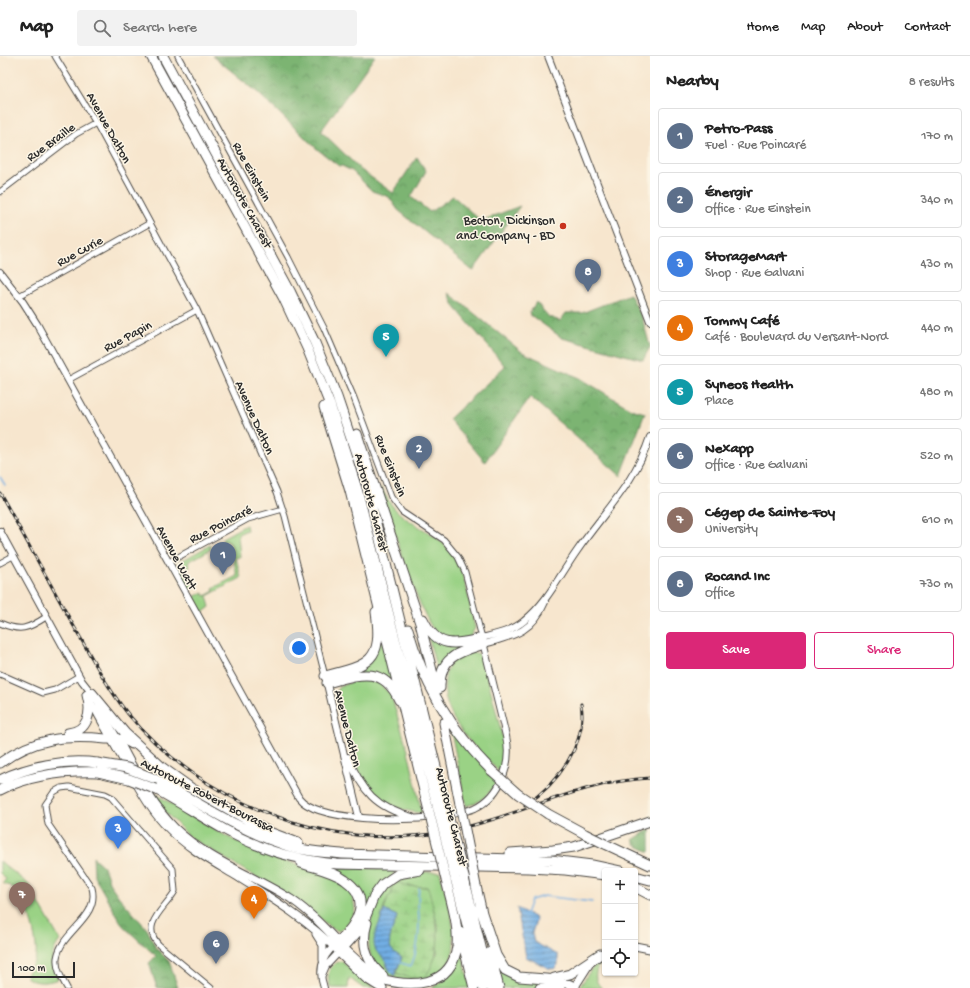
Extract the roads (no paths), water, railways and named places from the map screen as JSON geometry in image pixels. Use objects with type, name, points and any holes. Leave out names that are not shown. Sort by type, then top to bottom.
[{"type":"highway","name":"Autoroute Charest","points":[[151,56],[262,256],[293,317],[328,399],[355,481],[483,988]]},
{"type":"highway","name":"Autoroute Charest","points":[[163,56],[278,268],[320,353],[341,408],[366,483],[438,809]]},
{"type":"highway","points":[[293,317],[334,436],[363,542],[415,755]]},
{"type":"highway","points":[[320,353],[337,384],[351,418],[424,634],[439,690],[442,672],[450,660],[460,651],[483,641]]},
{"type":"highway","points":[[366,483],[376,512],[409,634],[421,668],[450,721],[470,747],[492,771],[518,794],[548,814],[585,834],[650,865]]},
{"type":"highway","points":[[326,679],[361,666],[372,656],[377,645],[378,632],[376,612],[363,542]]},
{"type":"highway","points":[[404,573],[425,623],[434,636],[442,641],[452,644],[483,641]]},
{"type":"highway","points":[[326,679],[366,674],[378,676],[388,683],[400,701],[415,755],[438,809],[455,878],[474,988]]},
{"type":"highway","points":[[0,763],[45,738],[74,732],[83,727],[89,716],[89,694]]},
{"type":"highway","points":[[89,694],[125,733],[154,761]]},
{"type":"highway","points":[[444,723],[480,907],[499,988]]},
{"type":"highway","points":[[32,745],[64,737],[115,739],[127,741],[191,788],[269,832],[307,846],[342,854]]},
{"type":"highway","name":"Autoroute Robert-Bourassa","points":[[0,780],[23,771],[51,764],[76,762],[98,768],[155,789],[257,846],[291,856],[337,864],[565,870],[602,875]]},
{"type":"highway","name":"Autoroute Robert-Bourassa","points":[[0,790],[27,780],[54,774],[98,768],[127,768],[153,778],[234,823],[266,838],[282,844],[311,851],[342,854],[551,860],[592,864],[608,868]]},
{"type":"highway","points":[[432,856],[553,850],[588,844],[650,821]]},
{"type":"highway","points":[[257,846],[341,877],[351,885],[359,900],[359,914],[353,927],[339,947]]},
{"type":"highway","points":[[339,947],[361,928],[374,896],[381,886],[392,877],[401,873],[483,867]]},
{"type":"highway","points":[[638,877],[650,880]]},
{"type":"highway","name":"Autoroute Charest","points":[[455,878],[491,988]]},
{"type":"highway","points":[[339,947],[372,974],[384,981],[413,988],[430,985],[441,979],[451,965],[456,950],[455,878]]},
{"type":"highway","points":[[638,887],[650,889]]},
{"type":"highway","points":[[638,888],[650,895]]},
{"type":"highway","points":[[370,906],[364,937],[367,956],[376,970],[397,985]]},
{"type":"highway","points":[[480,907],[496,955],[502,967],[515,976],[562,981],[574,987]]},
{"type":"highway","points":[[339,947],[366,978],[382,988]]},
{"type":"highway","points":[[545,979],[570,974],[602,954]]},
{"type":"highway","points":[[540,988],[550,986],[560,988]]},
{"type":"main road","points":[[115,739],[144,797],[156,815],[170,831],[201,856],[281,904],[339,947]]},
{"type":"main road","points":[[115,739],[152,800],[176,829],[205,852],[292,900],[316,919],[339,947]]},
{"type":"main road","points":[[307,923],[322,942],[323,960]]},
{"type":"main road","points":[[638,947],[650,949]]},
{"type":"main road","points":[[574,987],[587,966],[602,954]]},
{"type":"street","name":"Avenue Dalton","points":[[55,56],[96,123],[197,310],[283,509],[360,817]]},
{"type":"street","name":"Rue Einstein","points":[[178,56],[316,311],[349,385],[393,501],[406,515],[444,540],[458,557],[465,572],[507,741],[508,758],[504,775],[493,794],[476,807],[460,812],[418,819],[386,820],[360,817]]},
{"type":"street","points":[[548,56],[650,320]]},
{"type":"street","name":"Rue Braille","points":[[0,192],[76,134],[96,123]]},
{"type":"street","name":"Rue Curie","points":[[19,296],[150,223]]},
{"type":"street","name":"Avenue Watt","points":[[0,272],[33,316],[299,798],[311,808],[360,817]]},
{"type":"street","name":"Rue Papin","points":[[68,380],[197,310]]},
{"type":"street","points":[[483,641],[518,626],[529,617],[547,597],[580,547],[628,485],[640,464],[650,437]]},
{"type":"street","name":"Rue Poincaré","points":[[169,562],[248,519],[283,509]]},
{"type":"street","points":[[0,532],[115,739]]},
{"type":"street","points":[[0,563],[13,556]]},
{"type":"street","points":[[0,623],[19,629],[26,628],[46,617]]},
{"type":"street","points":[[0,674],[43,692],[52,691],[79,676]]},
{"type":"street","points":[[340,739],[357,777],[367,792],[387,808],[418,819]]},
{"type":"street","points":[[66,988],[59,972],[57,959],[62,945],[90,910],[93,894],[92,888],[48,824],[45,805],[54,792],[61,788],[69,787],[105,794],[111,798],[171,867],[174,873],[175,891],[153,921],[154,938],[159,945],[211,988]]},
{"type":"street","points":[[324,988],[321,976],[323,960],[339,947]]},
{"type":"street","points":[[321,976],[339,947]]},
{"type":"water","points":[[517,908],[534,917],[536,920],[532,933],[534,942],[558,955],[558,965],[554,969],[548,968],[526,957]]},
{"type":"water","points":[[384,910],[397,916],[391,933],[390,946],[394,952],[402,958],[394,976],[384,959],[378,953],[374,942],[376,931]]},
{"type":"waterway","points":[[0,477],[5,485]]},
{"type":"waterway","points":[[398,962],[411,966],[415,955],[419,934],[419,888]]},
{"type":"waterway","points":[[526,914],[531,900],[544,896],[592,902]]},
{"type":"railway","points":[[0,493],[98,670],[128,714],[158,745],[192,773],[230,796],[270,814],[312,827],[356,835],[399,837],[443,832],[469,826],[596,786],[650,778]]},
{"type":"railway","points":[[525,805],[537,797],[559,775],[568,762],[580,733],[582,719],[581,704]]},
{"type":"place","name":"Becton, Dickinson and Company - BD","points":[[563,226]]},
{"type":"place","name":"Rocand Inc","points":[[588,292]]},
{"type":"place","name":"Syneos Health","points":[[386,357]]},
{"type":"place","name":"Énergir","points":[[419,469]]},
{"type":"place","name":"Petro-Pass","points":[[223,575]]},
{"type":"place","name":"StorageMart","points":[[118,849]]},
{"type":"place","name":"Cégep de Sainte-Foy","points":[[22,915]]},
{"type":"place","name":"Tommy Café","points":[[254,919]]},
{"type":"place","name":"Nexapp","points":[[216,964]]}]
